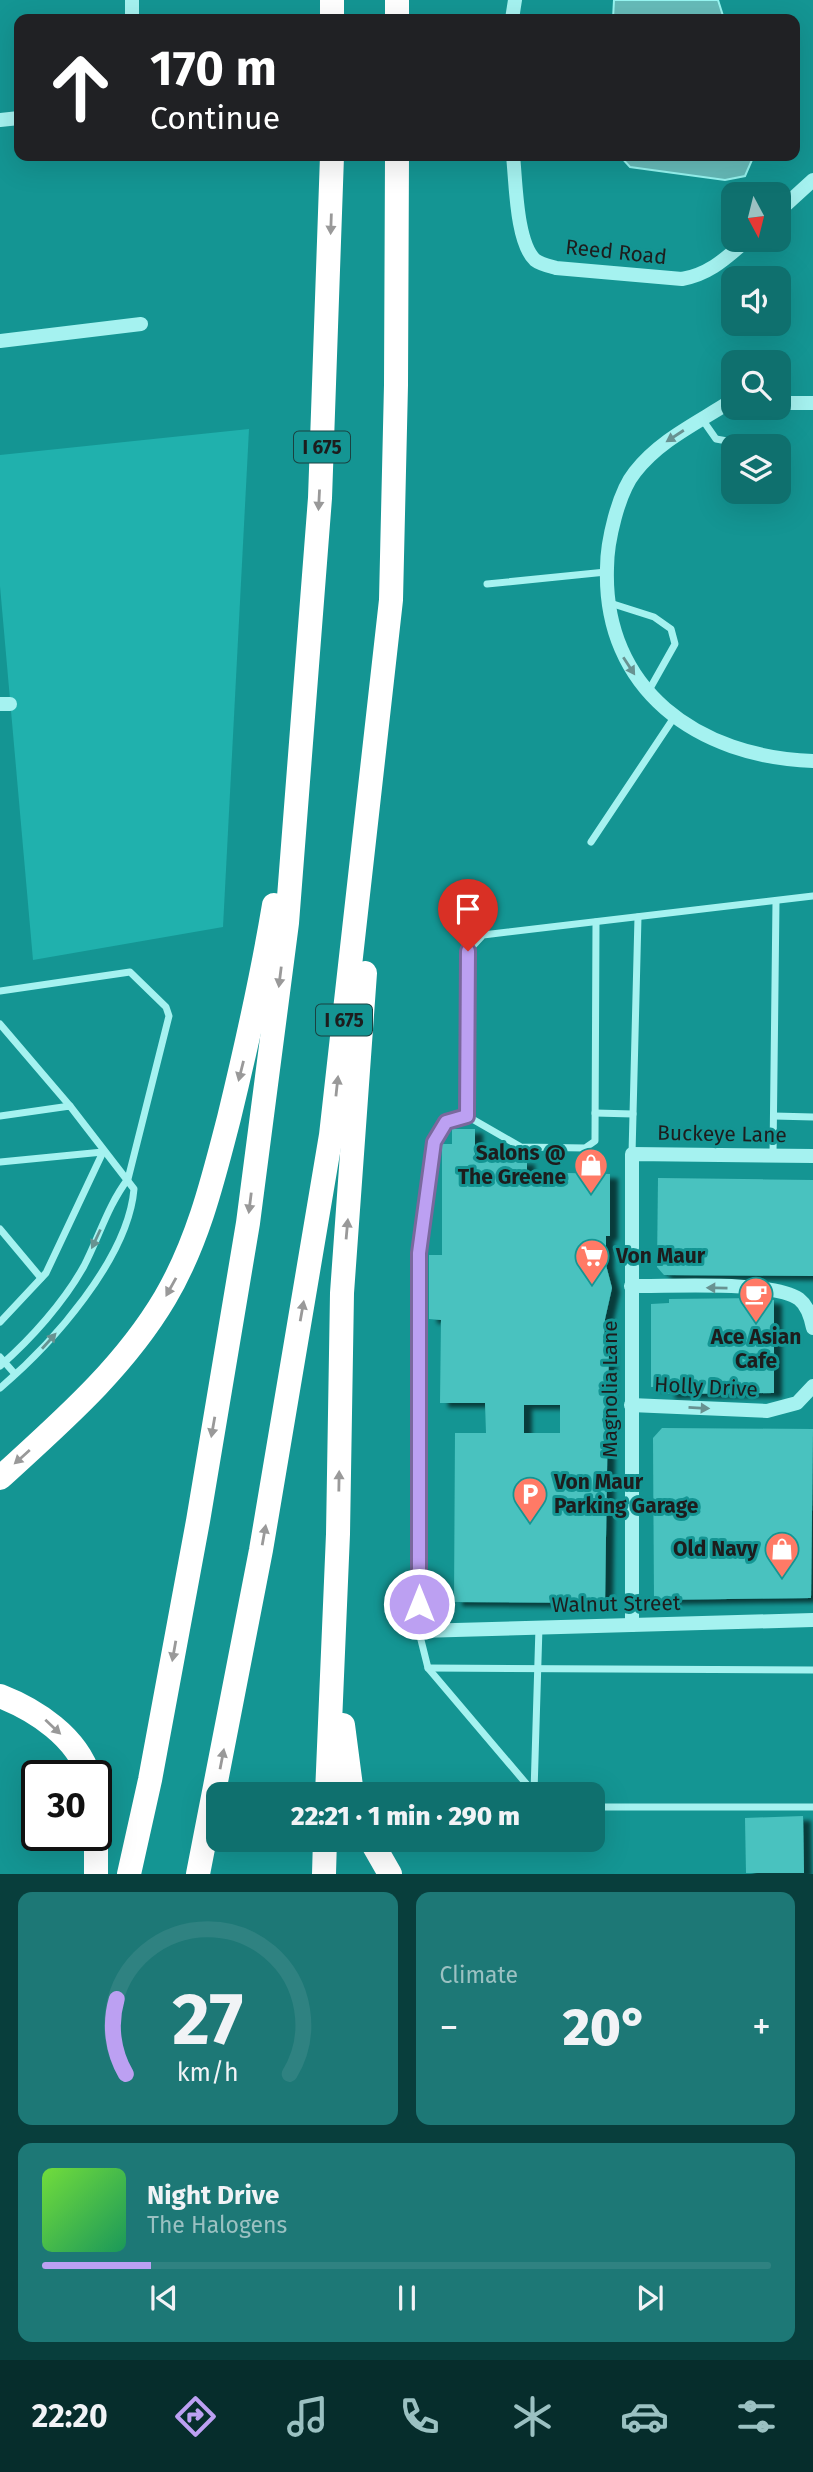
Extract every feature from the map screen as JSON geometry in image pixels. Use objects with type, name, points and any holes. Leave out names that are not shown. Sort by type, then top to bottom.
[{"type":"highway","name":"I 675","points":[[129,1874],[150,1780],[198,1521],[248,1223],[287,923],[320,499],[332,161]]},
{"type":"highway","name":"I 675","points":[[198,1874],[261,1550],[331,1135],[391,600],[397,161]]},
{"type":"highway","points":[[328,1782],[338,1534],[342,1293],[391,600]]},
{"type":"highway","points":[[0,1478],[86,1398],[115,1366],[163,1300],[189,1250],[211,1187],[246,1051],[302,739]]},
{"type":"highway","points":[[338,1534],[344,1740],[350,1782]]},
{"type":"highway","points":[[0,1696],[20,1704],[57,1730],[80,1760]]},
{"type":"highway","points":[[96,1851],[96,1874]]},
{"type":"highway","points":[[324,1874],[325,1852]]},
{"type":"highway","points":[[377,1852],[390,1874]]},
{"type":"street","name":"Reed Road","points":[[514,161],[526,247],[536,261],[556,268],[682,279],[699,276],[716,268],[734,252]]},
{"type":"street","points":[[791,200],[813,180]]},
{"type":"street","points":[[0,341],[142,324]]},
{"type":"street","points":[[791,403],[813,403]]},
{"type":"street","points":[[721,407],[654,450],[632,475],[607,543],[606,602],[624,662],[660,708],[719,741],[780,760],[813,761]]},
{"type":"street","name":"Buckeye Lane","points":[[632,1154],[813,1156]]},
{"type":"street","name":"Magnolia Lane","points":[[632,1154],[632,1625]]},
{"type":"street","points":[[419,1630],[419,1253],[424,1213]]},
{"type":"street","points":[[631,1286],[771,1289],[800,1300],[810,1314],[813,1328]]},
{"type":"street","name":"Holly Drive","points":[[631,1405],[767,1411],[797,1403],[813,1386]]},
{"type":"street","name":"Walnut Street","points":[[419,1630],[813,1620]]},
{"type":"lane","points":[[702,419],[716,439],[721,440]]},
{"type":"lane","points":[[487,584],[607,572]]},
{"type":"lane","points":[[606,602],[654,617],[671,629],[675,644],[648,692]]},
{"type":"lane","points":[[591,842],[675,716]]},
{"type":"lane","points":[[467,1116],[468,951],[473,942],[483,935],[813,896]]},
{"type":"lane","points":[[773,1155],[776,901]]},
{"type":"lane","points":[[632,1154],[638,917]]},
{"type":"lane","points":[[424,1213],[434,1142],[446,1122],[467,1116],[521,1147],[585,1148],[595,1141],[596,922]]},
{"type":"lane","points":[[0,991],[130,972],[166,1007],[169,1016],[128,1179],[117,1193],[83,1268],[54,1309],[1,1362],[15,1374]]},
{"type":"lane","points":[[0,1024],[70,1106],[134,1189],[132,1205],[96,1280],[68,1320],[0,1388]]},
{"type":"lane","points":[[0,1116],[70,1106]]},
{"type":"lane","points":[[595,1113],[633,1114]]},
{"type":"lane","points":[[774,1116],[813,1117]]},
{"type":"lane","points":[[0,1162],[103,1152]]},
{"type":"lane","points":[[0,1322],[41,1278],[103,1152]]},
{"type":"lane","points":[[0,1228],[41,1278]]},
{"type":"lane","points":[[534,1782],[539,1627]]},
{"type":"lane","points":[[419,1630],[428,1668],[525,1782]]},
{"type":"lane","points":[[428,1668],[813,1670]]},
{"type":"lane","points":[[605,1807],[813,1807]]},
{"type":"green space","points":[[249,429],[223,927],[33,960],[0,586],[0,455]]},
{"type":"water","points":[[614,0],[718,0],[722,14],[613,14]]},
{"type":"water","points":[[625,161],[752,161],[745,176],[725,180],[630,167]]},
{"type":"building","points":[[452,1129],[475,1129],[475,1160],[527,1160],[527,1172],[610,1174],[610,1236],[606,1236],[606,1265],[612,1288],[605,1319],[604,1341],[609,1341],[605,1603],[454,1602],[455,1433],[486,1433],[485,1403],[440,1403],[441,1320],[429,1319],[429,1255],[442,1255],[442,1144],[452,1144]],"holes":[[[524,1405],[560,1405],[560,1433],[524,1433]]]},
{"type":"building","points":[[658,1178],[813,1180],[813,1276],[664,1275],[657,1267]]},
{"type":"building","points":[[669,1299],[774,1300],[774,1393],[667,1394],[667,1387],[651,1387],[651,1304],[669,1303]]},
{"type":"building","points":[[662,1428],[813,1429],[811,1598],[654,1600],[653,1438]]},
{"type":"building","points":[[803,1816],[804,1873],[746,1873],[745,1818]]},
{"type":"place","name":"Salons @ The Greene","points":[[591,1195]]},
{"type":"place","name":"Von Maur","points":[[592,1286]]},
{"type":"place","name":"Ace Asian Cafe","points":[[756,1324]]},
{"type":"place","name":"Von Maur Parking Garage","points":[[530,1524]]},
{"type":"place","name":"Old Navy","points":[[782,1579]]},
{"type":"route","points":[[419,1604],[419,1253],[434,1142],[446,1122],[467,1116],[468,951]]}]
